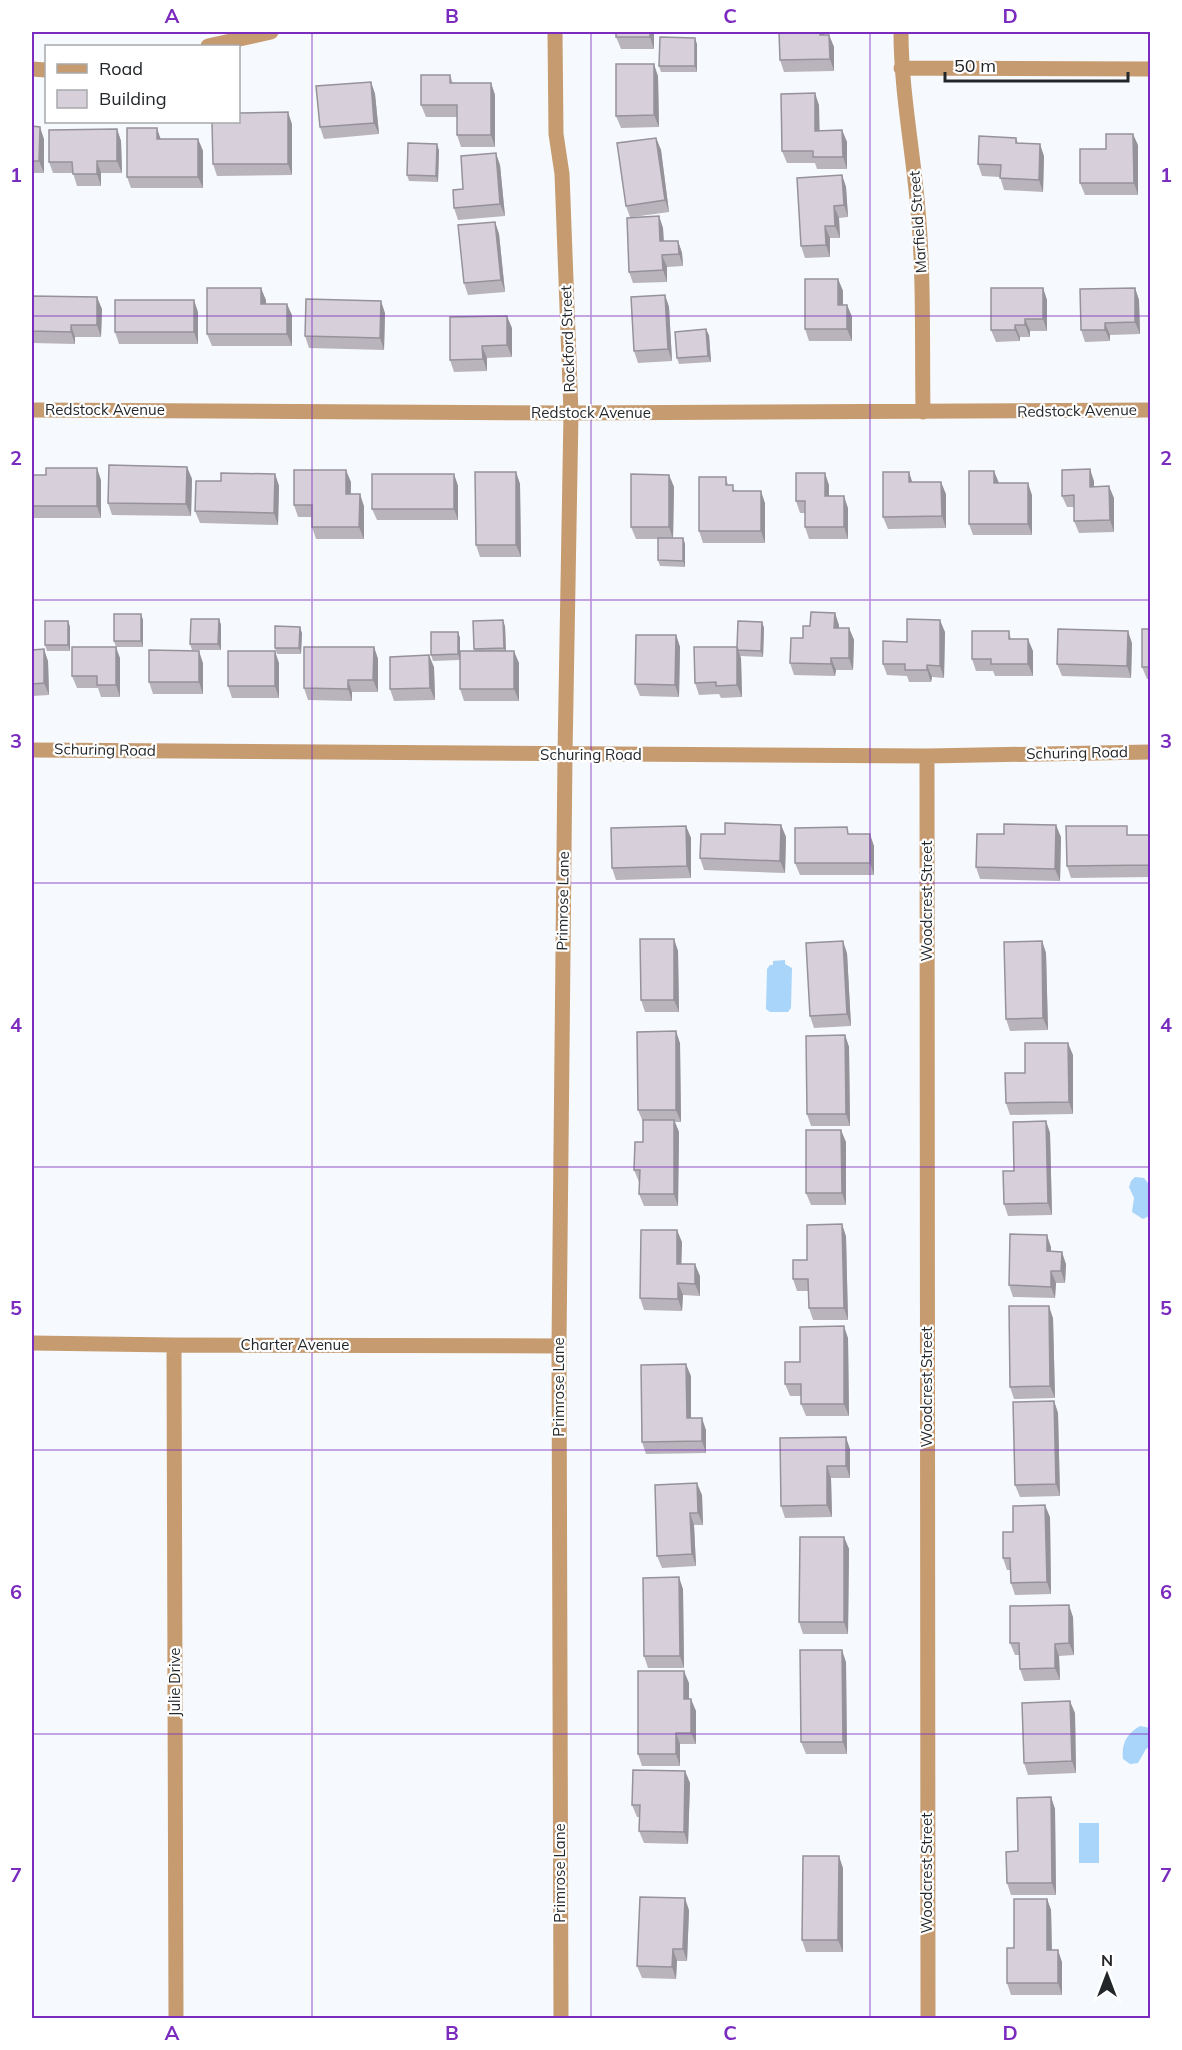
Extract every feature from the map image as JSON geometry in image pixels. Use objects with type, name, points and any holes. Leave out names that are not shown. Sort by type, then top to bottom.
[{"type":"street","points":[[212,45],[271,32]]},
{"type":"street","name":"Rockford Street","points":[[555,32],[556,134],[562,174],[571,413],[565,755]]},
{"type":"street","name":"Marfield Street","points":[[901,32],[901,68],[916,181],[921,246],[923,412]]},
{"type":"street","points":[[901,68],[1150,69]]},
{"type":"street","name":"Redstock Avenue","points":[[32,410],[571,413],[1150,410]]},
{"type":"street","name":"Schuring Road","points":[[32,750],[927,756],[1150,752]]},
{"type":"street","name":"Primrose Lane","points":[[561,2019],[559,1346],[565,755]]},
{"type":"street","name":"Woodcrest Street","points":[[927,756],[928,2019]]},
{"type":"street","name":"Charter Avenue","points":[[32,1342],[174,1345],[559,1346]]},
{"type":"street","name":"Julie Drive","points":[[174,1345],[176,2019]]},
{"type":"water","points":[[785,960],[785,964],[792,968],[791,1008],[788,1012],[770,1012],[766,1009],[767,969],[773,965],[773,961]]},
{"type":"water","points":[[1135,1177],[1144,1178],[1148,1183],[1149,1216],[1143,1219],[1132,1212],[1134,1198],[1129,1187]]},
{"type":"water","points":[[1140,1726],[1150,1728],[1150,1746],[1138,1763],[1130,1764],[1123,1759],[1124,1744],[1128,1736]]},
{"type":"water","points":[[1079,1823],[1099,1823],[1099,1863],[1079,1863]]},
{"type":"building","points":[[616,32],[650,32],[650,37],[616,37]]},
{"type":"building","points":[[779,32],[820,32],[820,35],[829,35],[830,59],[780,60]]},
{"type":"building","points":[[660,37],[695,38],[695,66],[659,66]]},
{"type":"building","points":[[616,64],[654,64],[654,115],[616,116]]},
{"type":"building","points":[[421,75],[450,75],[450,83],[491,83],[491,135],[457,135],[457,105],[421,105]]},
{"type":"building","points":[[371,82],[374,123],[320,127],[316,86]]},
{"type":"building","points":[[815,93],[815,131],[842,130],[843,157],[813,157],[813,151],[782,151],[781,94]]},
{"type":"building","points":[[288,112],[288,164],[213,164],[212,123],[240,123],[240,113]]},
{"type":"building","points":[[32,126],[40,127],[39,161],[32,161]]},
{"type":"building","points":[[127,128],[157,128],[157,139],[198,139],[198,177],[127,177]]},
{"type":"building","points":[[117,129],[117,161],[97,161],[97,174],[73,174],[72,162],[49,162],[49,130]]},
{"type":"building","points":[[1106,134],[1133,134],[1134,183],[1080,183],[1080,149],[1106,149]]},
{"type":"building","points":[[979,136],[1016,138],[1016,143],[1040,144],[1039,180],[1000,178],[1001,165],[978,164]]},
{"type":"building","points":[[656,138],[665,200],[626,206],[617,143]]},
{"type":"building","points":[[408,143],[437,144],[436,176],[407,175]]},
{"type":"building","points":[[496,153],[500,204],[454,208],[453,190],[463,189],[461,156]]},
{"type":"building","points":[[842,175],[844,205],[834,206],[835,226],[825,226],[826,245],[801,246],[797,178]]},
{"type":"building","points":[[659,216],[660,241],[678,241],[679,254],[662,255],[663,270],[629,272],[627,218]]},
{"type":"building","points":[[495,222],[501,280],[464,283],[458,225]]},
{"type":"building","points":[[805,279],[838,279],[838,305],[847,305],[847,329],[805,329]]},
{"type":"building","points":[[207,288],[261,288],[261,304],[287,304],[287,334],[207,334]]},
{"type":"building","points":[[991,288],[1043,288],[1043,319],[1025,319],[1025,325],[1015,325],[1015,330],[991,330]]},
{"type":"building","points":[[1135,288],[1135,322],[1105,323],[1105,330],[1081,330],[1080,289]]},
{"type":"building","points":[[665,295],[668,349],[634,351],[631,297]]},
{"type":"building","points":[[32,296],[97,297],[97,325],[71,325],[71,332],[32,331]]},
{"type":"building","points":[[306,299],[381,301],[380,338],[305,336]]},
{"type":"building","points":[[115,300],[194,300],[194,332],[115,332]]},
{"type":"building","points":[[507,316],[507,345],[482,346],[483,359],[450,360],[450,317]]},
{"type":"building","points":[[706,329],[708,356],[677,358],[675,332]]},
{"type":"building","points":[[109,465],[187,467],[186,504],[108,503]]},
{"type":"building","points":[[46,468],[97,468],[97,506],[32,506],[32,475],[46,475]]},
{"type":"building","points":[[1090,469],[1090,487],[1109,486],[1110,520],[1074,521],[1074,495],[1062,496],[1062,470]]},
{"type":"building","points":[[294,470],[346,470],[346,494],[360,494],[359,527],[312,527],[312,505],[294,505]]},
{"type":"building","points":[[969,471],[994,471],[994,483],[1028,483],[1028,524],[969,524]]},
{"type":"building","points":[[475,472],[516,472],[516,545],[476,545]]},
{"type":"building","points":[[883,472],[909,472],[909,482],[941,482],[942,516],[883,517]]},
{"type":"building","points":[[221,473],[275,474],[274,513],[195,511],[196,481],[221,481]]},
{"type":"building","points":[[796,473],[825,473],[825,496],[844,496],[844,527],[805,527],[805,501],[796,501]]},
{"type":"building","points":[[372,474],[454,474],[454,509],[372,509]]},
{"type":"building","points":[[631,474],[669,475],[669,527],[631,527]]},
{"type":"building","points":[[699,477],[726,477],[726,485],[733,485],[733,491],[761,491],[761,531],[699,531]]},
{"type":"building","points":[[658,538],[683,538],[683,561],[658,560]]},
{"type":"building","points":[[811,612],[835,613],[834,628],[849,628],[849,658],[831,658],[831,664],[790,663],[791,638],[803,638],[803,626],[810,626]]},
{"type":"building","points":[[114,614],[141,614],[141,641],[114,641]]},
{"type":"building","points":[[191,619],[219,619],[218,644],[190,644]]},
{"type":"building","points":[[907,619],[940,620],[940,666],[927,665],[927,670],[905,670],[905,664],[883,664],[883,641],[907,642]]},
{"type":"building","points":[[503,620],[504,648],[474,649],[473,621]]},
{"type":"building","points":[[45,621],[68,621],[68,645],[45,645]]},
{"type":"building","points":[[738,621],[762,622],[761,651],[738,650]]},
{"type":"building","points":[[275,626],[300,627],[299,648],[275,648]]},
{"type":"building","points":[[1058,629],[1128,631],[1127,666],[1057,664]]},
{"type":"building","points":[[1142,629],[1150,629],[1150,667],[1142,667]]},
{"type":"building","points":[[972,631],[1009,631],[1009,639],[1028,639],[1028,664],[991,664],[991,659],[972,659]]},
{"type":"building","points":[[431,632],[458,632],[458,654],[431,655]]},
{"type":"building","points":[[636,635],[676,635],[675,685],[635,684]]},
{"type":"building","points":[[72,647],[116,647],[116,685],[97,685],[97,676],[72,676]]},
{"type":"building","points":[[304,647],[374,647],[373,680],[348,680],[348,689],[304,688]]},
{"type":"building","points":[[694,647],[737,647],[737,685],[716,686],[716,682],[695,683]]},
{"type":"building","points":[[44,649],[44,683],[32,684],[32,650]]},
{"type":"building","points":[[149,650],[199,651],[199,682],[149,682]]},
{"type":"building","points":[[228,651],[275,651],[275,686],[228,686]]},
{"type":"building","points":[[460,651],[514,651],[514,689],[460,689]]},
{"type":"building","points":[[429,655],[430,688],[390,689],[390,657]]},
{"type":"building","points":[[725,823],[781,825],[780,861],[700,858],[701,834],[725,834]]},
{"type":"building","points":[[1004,824],[1056,825],[1055,869],[976,867],[977,834],[1004,834]]},
{"type":"building","points":[[686,826],[687,866],[612,868],[611,828]]},
{"type":"building","points":[[1066,826],[1127,826],[1127,835],[1150,835],[1150,865],[1067,866]]},
{"type":"building","points":[[847,827],[848,834],[870,834],[870,863],[795,863],[795,828]]},
{"type":"building","points":[[640,939],[674,939],[674,1000],[641,1000]]},
{"type":"building","points":[[843,941],[847,1014],[810,1016],[806,943]]},
{"type":"building","points":[[1042,941],[1043,1018],[1006,1019],[1004,942]]},
{"type":"building","points":[[676,1031],[676,1110],[638,1110],[637,1032]]},
{"type":"building","points":[[845,1035],[846,1114],[807,1114],[806,1036]]},
{"type":"building","points":[[1025,1043],[1068,1043],[1069,1102],[1006,1103],[1005,1073],[1025,1073]]},
{"type":"building","points":[[643,1120],[674,1120],[674,1194],[639,1194],[640,1170],[634,1170],[635,1142],[643,1142]]},
{"type":"building","points":[[1046,1121],[1048,1203],[1004,1204],[1003,1171],[1014,1171],[1013,1122]]},
{"type":"building","points":[[806,1130],[841,1130],[842,1193],[806,1193]]},
{"type":"building","points":[[842,1224],[844,1308],[809,1308],[808,1279],[793,1279],[793,1260],[807,1260],[807,1225]]},
{"type":"building","points":[[641,1230],[677,1230],[677,1264],[695,1264],[695,1284],[678,1283],[678,1299],[640,1298]]},
{"type":"building","points":[[1010,1234],[1047,1235],[1047,1251],[1062,1252],[1061,1271],[1051,1271],[1051,1287],[1009,1285]]},
{"type":"building","points":[[1009,1306],[1049,1306],[1050,1386],[1010,1387]]},
{"type":"building","points":[[844,1326],[844,1404],[801,1404],[801,1384],[785,1384],[785,1362],[800,1362],[800,1327]]},
{"type":"building","points":[[686,1364],[687,1418],[702,1418],[702,1441],[642,1442],[641,1365]]},
{"type":"building","points":[[1054,1401],[1056,1484],[1015,1485],[1013,1402]]},
{"type":"building","points":[[846,1437],[846,1466],[827,1466],[827,1505],[781,1506],[780,1438]]},
{"type":"building","points":[[697,1483],[698,1513],[690,1513],[692,1554],[657,1556],[655,1485]]},
{"type":"building","points":[[1045,1505],[1047,1582],[1011,1583],[1010,1558],[1003,1558],[1003,1532],[1013,1532],[1013,1506]]},
{"type":"building","points":[[800,1537],[844,1537],[844,1622],[799,1622]]},
{"type":"building","points":[[679,1577],[680,1656],[644,1656],[643,1578]]},
{"type":"building","points":[[1069,1605],[1069,1643],[1055,1644],[1055,1668],[1020,1669],[1019,1643],[1010,1643],[1010,1606]]},
{"type":"building","points":[[800,1650],[842,1650],[843,1742],[801,1742]]},
{"type":"building","points":[[638,1671],[684,1671],[684,1699],[691,1699],[691,1733],[676,1733],[676,1754],[638,1754]]},
{"type":"building","points":[[1070,1701],[1072,1761],[1024,1763],[1022,1703]]},
{"type":"building","points":[[633,1770],[685,1771],[684,1832],[639,1831],[640,1805],[632,1805]]},
{"type":"building","points":[[1051,1797],[1052,1883],[1007,1883],[1006,1852],[1018,1851],[1017,1798]]},
{"type":"building","points":[[803,1856],[839,1856],[838,1940],[802,1940]]},
{"type":"building","points":[[640,1897],[685,1898],[683,1949],[673,1949],[672,1967],[637,1966]]},
{"type":"building","points":[[1014,1899],[1047,1899],[1047,1950],[1058,1950],[1058,1983],[1007,1983],[1007,1948],[1014,1948]]}]
